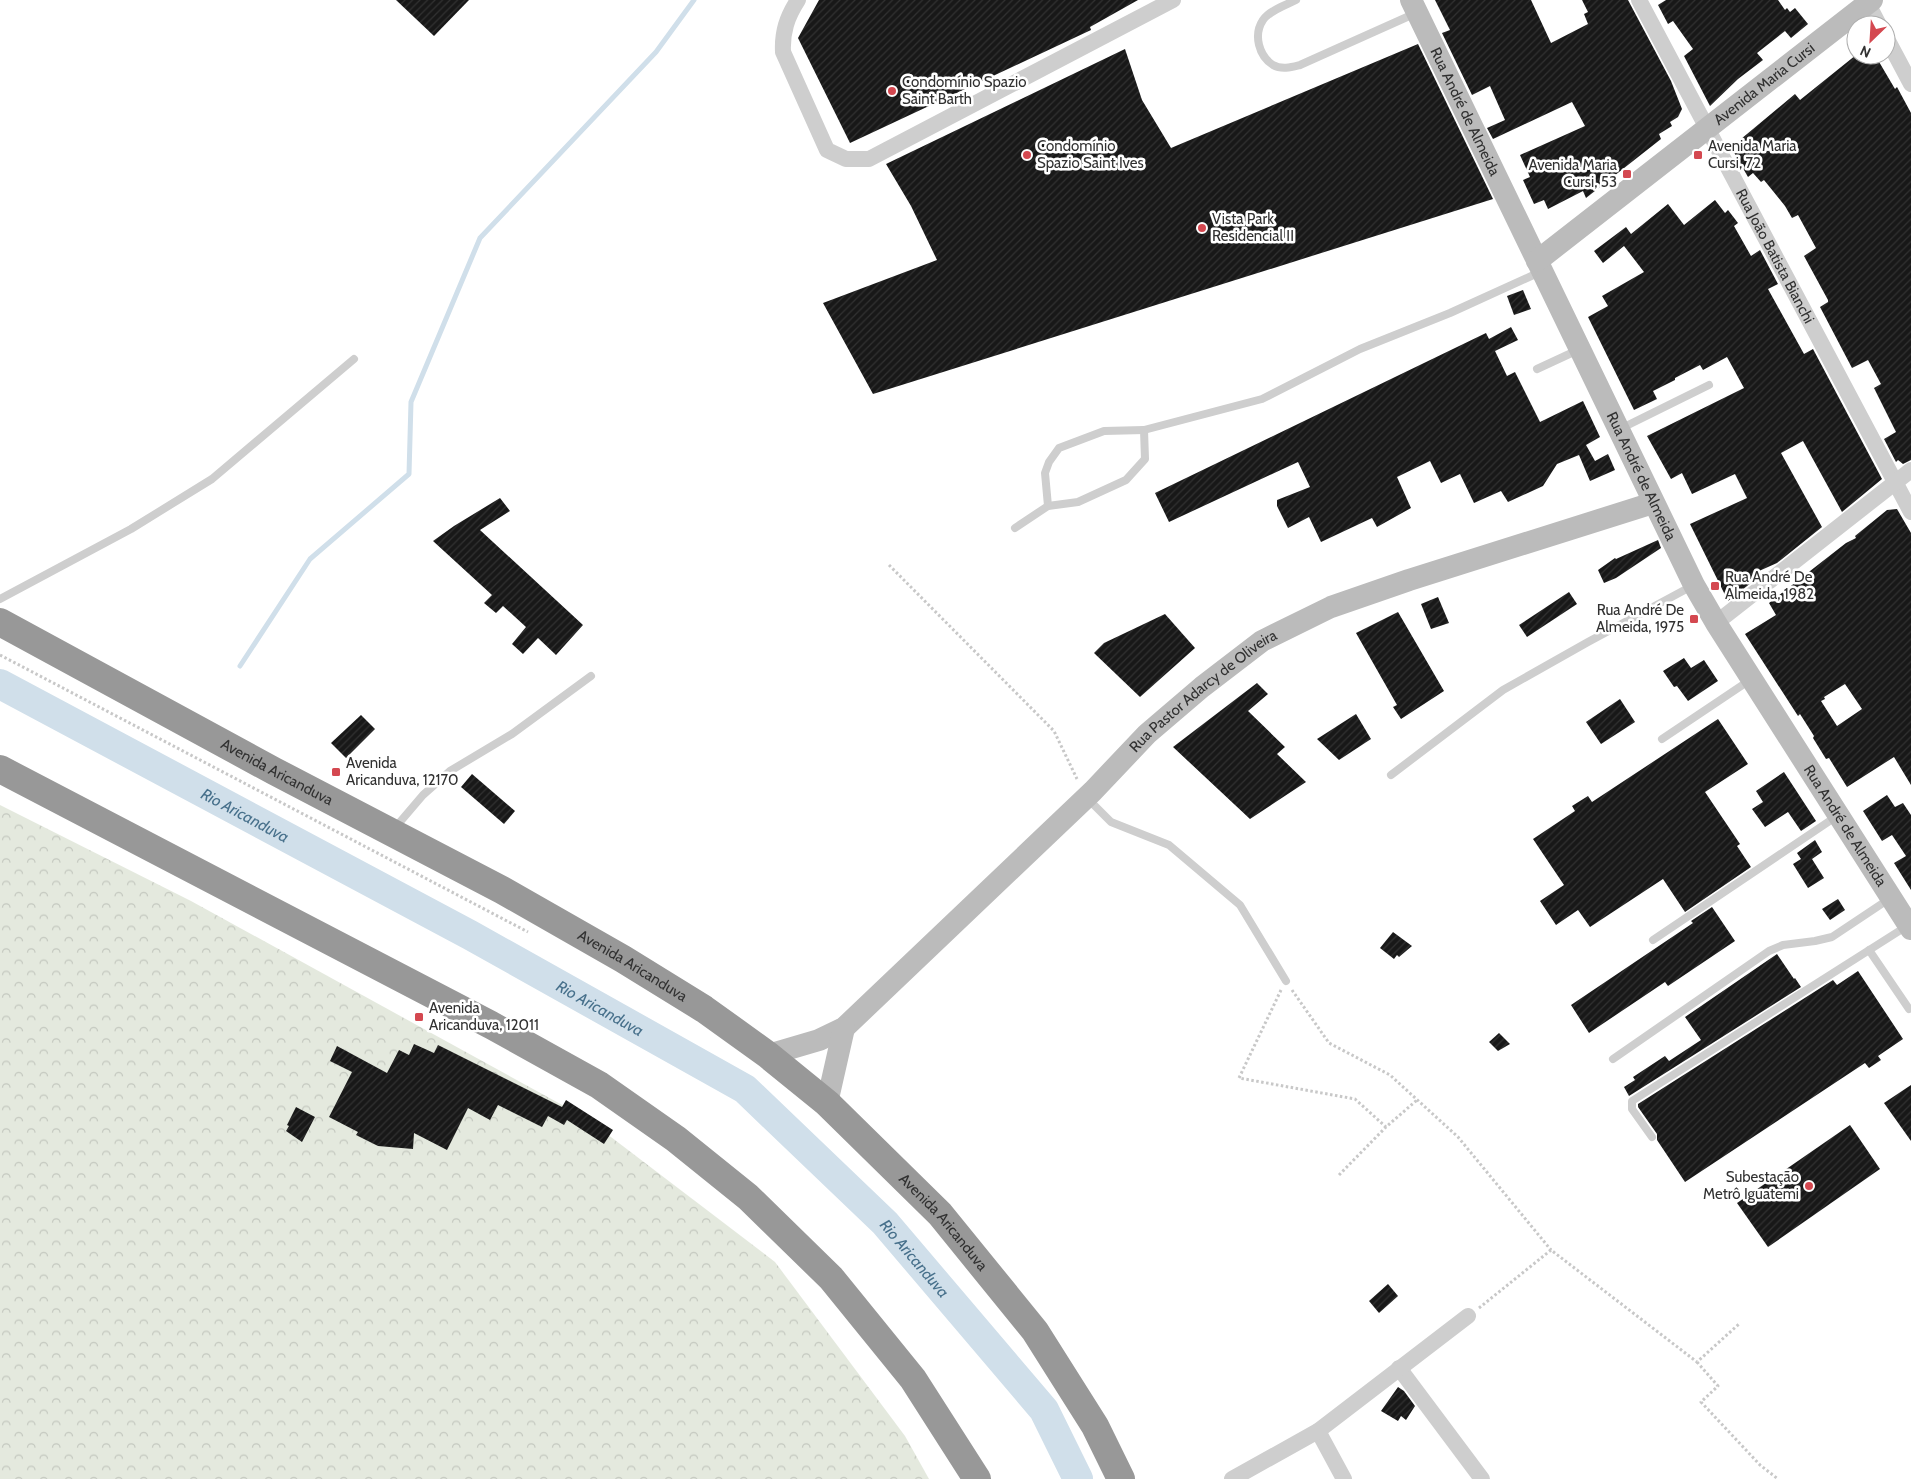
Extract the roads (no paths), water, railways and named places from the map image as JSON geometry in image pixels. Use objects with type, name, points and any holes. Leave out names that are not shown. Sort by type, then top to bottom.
[{"type":"highway","name":"Avenida Aricanduva","points":[[0,622],[391,833],[502,890],[623,959],[704,1010],[768,1055],[827,1103],[940,1214],[1035,1330],[1095,1426],[1121,1479]]},
{"type":"highway","points":[[0,769],[491,1024],[599,1085],[676,1139],[748,1197],[831,1278],[913,1379],[977,1479]]},
{"type":"street","points":[[798,0],[788,16],[782,38],[783,52],[827,150],[846,159],[869,158],[1173,0]]},
{"type":"street","name":"Rua João Batista Bianchi","points":[[1639,0],[1911,512]]},
{"type":"street","points":[[1869,1],[1875,15]]},
{"type":"street","name":"Avenida Maria Cursi","points":[[1540,266],[1707,129],[1869,1]]},
{"type":"street","name":"Rua André de Almeida","points":[[1414,6],[1694,585],[1716,623],[1910,927]]},
{"type":"street","points":[[1896,56],[1911,84]]},
{"type":"street","points":[[1716,623],[1911,470]]},
{"type":"street","name":"Rua Pastor Adarcy de Oliveira","points":[[768,1055],[819,1040],[844,1028],[1086,798],[1147,734],[1202,687],[1262,641],[1331,607],[1409,580],[1653,503]]},
{"type":"street","points":[[827,1103],[844,1028]]},
{"type":"street","points":[[1232,1479],[1318,1431],[1468,1316]]},
{"type":"street","points":[[1399,1368],[1482,1479]]},
{"type":"street","points":[[1318,1431],[1344,1479]]},
{"type":"lane","points":[[1296,0],[1274,11],[1263,20],[1257,34],[1260,52],[1274,65],[1286,68],[1300,65],[1414,6]]},
{"type":"lane","points":[[1048,506],[1045,473],[1049,462],[1059,448],[1104,431],[1144,430],[1262,399],[1360,349],[1450,313],[1540,266]]},
{"type":"lane","points":[[1537,369],[1580,349]]},
{"type":"lane","points":[[0,599],[130,529],[212,479],[354,359]]},
{"type":"lane","points":[[1618,430],[1709,386]]},
{"type":"lane","points":[[1015,528],[1048,506],[1078,502],[1126,480],[1145,459],[1144,430]]},
{"type":"lane","points":[[1391,775],[1503,690],[1694,585]]},
{"type":"lane","points":[[391,833],[423,795],[450,771],[512,734],[591,676]]},
{"type":"lane","points":[[1662,739],[1752,679]]},
{"type":"lane","points":[[1086,798],[1112,822],[1169,844],[1240,905],[1286,981]]},
{"type":"lane","points":[[1653,940],[1838,815]]},
{"type":"lane","points":[[1613,1059],[1769,951],[1783,945],[1815,942],[1832,937],[1891,897]]},
{"type":"lane","points":[[1652,1137],[1632,1109],[1632,1101],[1869,950],[1910,927]]},
{"type":"lane","points":[[1869,950],[1909,1009]]},
{"type":"waterway","points":[[240,666],[310,559],[409,474],[411,402],[480,238],[656,52],[694,0]]},
{"type":"waterway","name":"Rio Aricanduva","points":[[0,684],[470,935],[745,1089],[885,1223],[1044,1410],[1078,1479]]},
{"type":"place","name":"Condomínio Spazio Saint Barth","points":[[892,91]]},
{"type":"place","name":"Condomínio Spazio Saint Ives","points":[[1027,155]]},
{"type":"place","name":"Avenida Maria Cursi, 72","points":[[1698,155]]},
{"type":"place","name":"Avenida Maria Cursi, 53","points":[[1627,174]]},
{"type":"place","name":"Vista Park Residencial II","points":[[1202,228]]},
{"type":"place","name":"Rua André De Almeida, 1982","points":[[1715,586]]},
{"type":"place","name":"Rua André De Almeida, 1975","points":[[1694,619]]},
{"type":"place","name":"Avenida Aricanduva, 12170","points":[[336,772]]},
{"type":"place","name":"Avenida Aricanduva, 12011","points":[[419,1017]]},
{"type":"place","name":"Subestação Metrô Iguatemi","points":[[1809,1186]]}]
